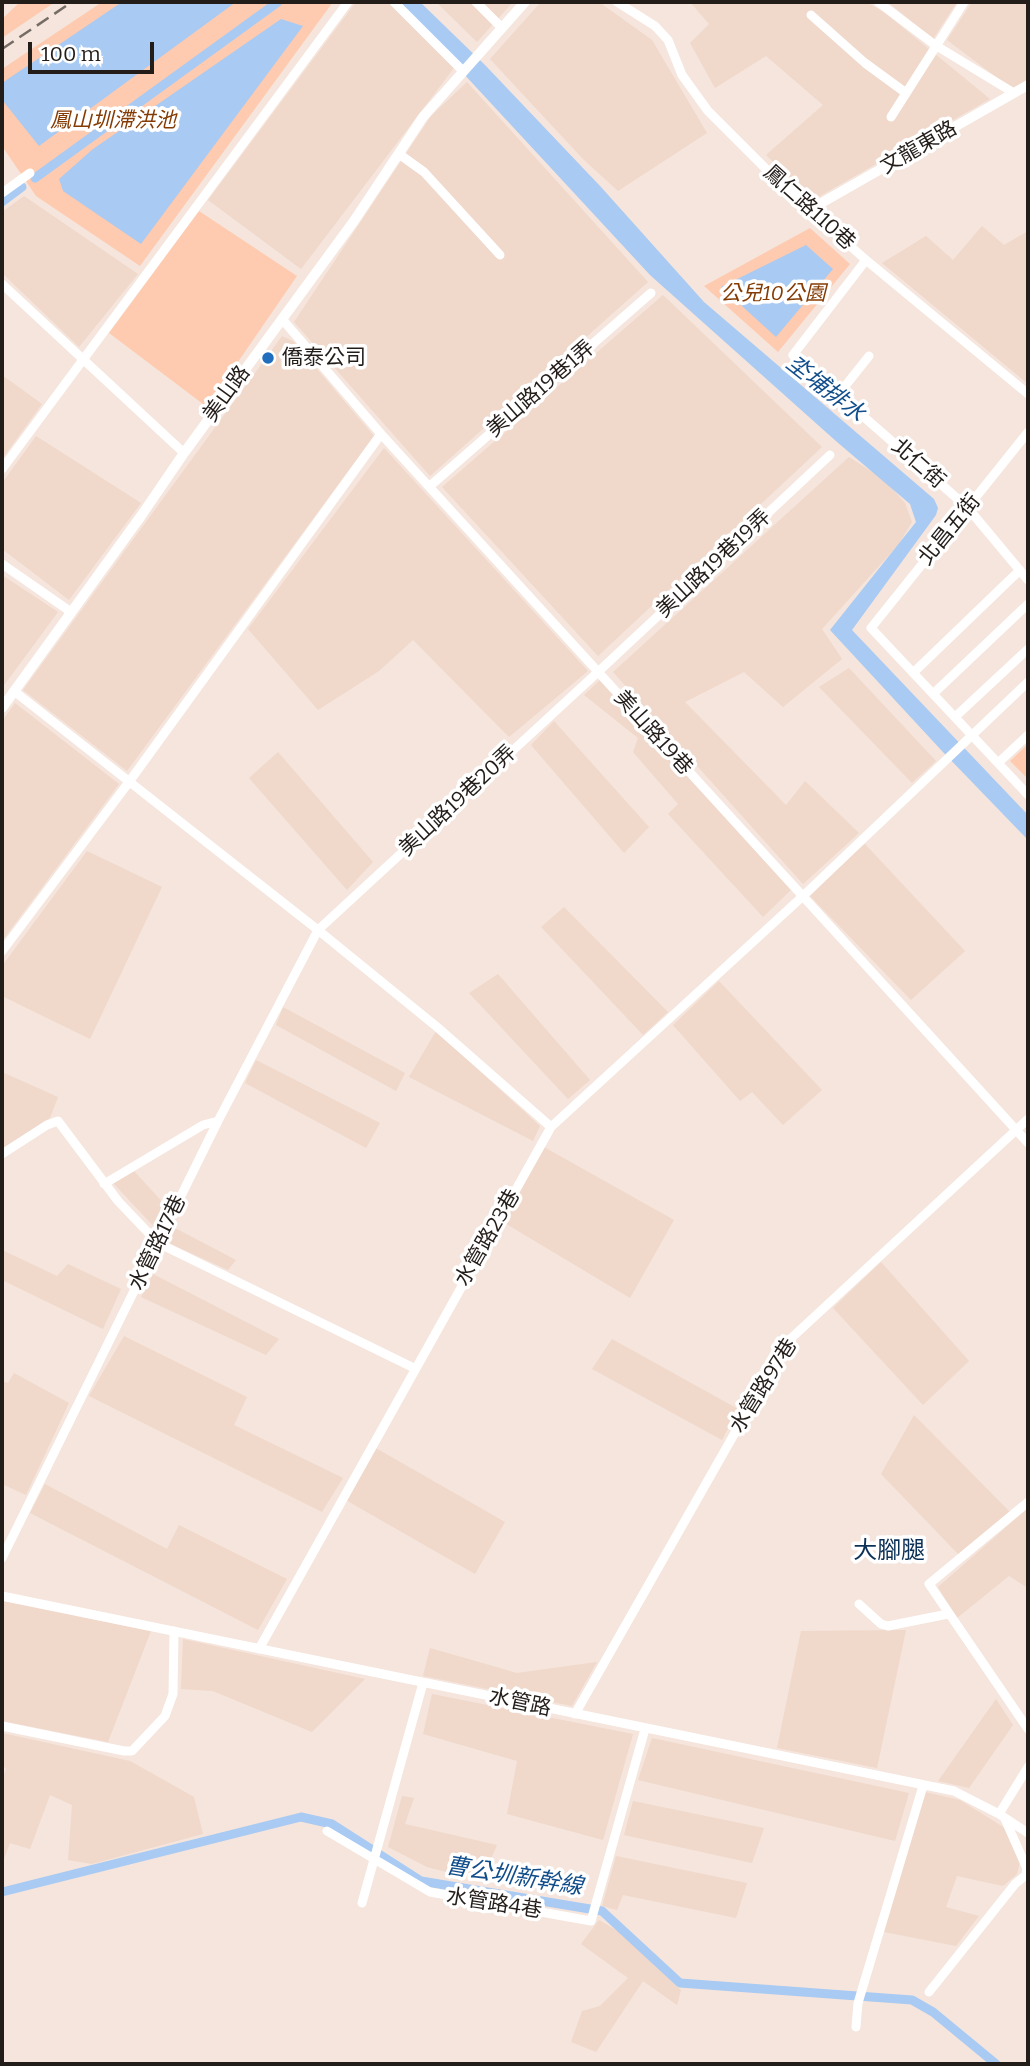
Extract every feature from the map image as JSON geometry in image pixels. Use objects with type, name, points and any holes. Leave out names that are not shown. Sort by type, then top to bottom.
[{"type":"street","points":[[2,469],[348,2]]},
{"type":"street","points":[[394,2],[464,69]]},
{"type":"street","points":[[476,2],[502,27]]},
{"type":"street","name":"美山路","points":[[2,708],[184,453],[355,221],[422,117],[525,2]]},
{"type":"street","name":"鳳仁路110巷","points":[[617,2],[655,26],[668,40],[682,75],[708,111],[809,210],[1028,394]]},
{"type":"street","points":[[878,2],[936,45],[1014,93]]},
{"type":"street","points":[[891,117],[964,2]]},
{"type":"street","points":[[811,15],[865,63],[906,93]]},
{"type":"street","name":"文龍東路","points":[[809,210],[1028,85]]},
{"type":"street","points":[[399,154],[424,172],[500,255]]},
{"type":"street","points":[[2,193],[30,173]]},
{"type":"street","name":"北仁街","points":[[866,260],[793,355],[967,507],[1028,580]]},
{"type":"street","points":[[2,284],[184,453]]},
{"type":"street","name":"美山路19巷1弄","points":[[430,486],[651,293]]},
{"type":"street","name":"美山路19巷","points":[[282,319],[598,673],[1028,1143]]},
{"type":"street","points":[[838,395],[869,356]]},
{"type":"street","name":"北昌五街","points":[[913,673],[871,628],[1028,432]]},
{"type":"street","points":[[2,951],[129,782],[381,433]]},
{"type":"street","name":"美山路19巷19弄","points":[[598,673],[830,455]]},
{"type":"street","points":[[2,564],[71,612]]},
{"type":"street","points":[[1020,570],[913,673],[969,737],[1028,795]]},
{"type":"street","points":[[933,694],[1028,604]]},
{"type":"street","points":[[955,718],[1028,649]]},
{"type":"street","name":"美山路19巷20弄","points":[[318,930],[598,673]]},
{"type":"street","name":"水管路23巷","points":[[259,1649],[551,1127],[803,896],[1028,682]]},
{"type":"street","points":[[14,691],[438,1027],[551,1127]]},
{"type":"street","points":[[998,764],[1028,735]]},
{"type":"street","name":"水管路17巷","points":[[2,1558],[218,1121],[318,930]]},
{"type":"street","name":"水管路97巷","points":[[575,1714],[786,1343],[1028,1119]]},
{"type":"street","points":[[2,1154],[47,1125],[58,1121],[104,1184],[158,1243],[414,1368]]},
{"type":"street","points":[[104,1184],[203,1125],[218,1121]]},
{"type":"street","points":[[1028,1502],[929,1584],[1028,1729]]},
{"type":"street","name":"水管路","points":[[2,1596],[954,1791],[1028,1833]]},
{"type":"street","points":[[859,1604],[888,1626],[948,1614]]},
{"type":"street","points":[[2,1726],[132,1751],[165,1716],[173,1695],[174,1631]]},
{"type":"street","points":[[362,1903],[424,1683]]},
{"type":"street","name":"水管路4巷","points":[[327,1831],[430,1892],[589,1922],[593,1919],[645,1729]]},
{"type":"street","points":[[929,1992],[1015,1884],[1026,1875],[1027,1870],[1002,1817],[1028,1767]]},
{"type":"street","points":[[856,2027],[862,1988],[923,1786]]},
{"type":"shaded area","points":[[356,2],[390,2],[457,64],[301,269],[208,200]]},
{"type":"shaded area","points":[[436,2],[513,2],[477,42]]},
{"type":"shaded area","points":[[541,2],[599,2],[652,40],[707,133],[618,191],[583,159],[490,59]]},
{"type":"shaded area","points":[[690,2],[866,2],[884,12],[990,99],[813,200],[766,155],[823,105],[766,56],[715,88],[690,43],[709,24]]},
{"type":"shaded area","points":[[888,2],[957,2],[933,39]]},
{"type":"shaded area","points":[[972,2],[1028,2],[1028,79],[1012,89],[947,40]]},
{"type":"shaded area","points":[[467,82],[648,282],[430,476],[294,322],[431,116]]},
{"type":"shaded area","points":[[24,196],[138,274],[79,347],[2,273],[2,212]]},
{"type":"shaded area","points":[[982,226],[1004,245],[1028,231],[1028,384],[882,263],[926,236],[953,260]]},
{"type":"shaded area","points":[[663,295],[822,447],[598,656],[442,487]]},
{"type":"shaded area","points":[[282,336],[293,341],[374,436],[127,771],[23,690]]},
{"type":"shaded area","points":[[2,375],[42,404],[2,459]]},
{"type":"shaded area","points":[[36,436],[141,503],[69,600],[2,549],[2,483]]},
{"type":"shaded area","points":[[384,448],[588,671],[509,737],[413,640],[379,671],[318,710],[248,629]]},
{"type":"shaded area","points":[[849,457],[885,480],[905,503],[912,522],[899,544],[822,629],[842,659],[783,707],[744,672],[685,702],[786,805],[805,781],[859,833],[803,884],[613,672]]},
{"type":"shaded area","points":[[2,575],[58,612],[2,688]]},
{"type":"shaded area","points":[[849,668],[936,761],[912,783],[819,687]]},
{"type":"shaded area","points":[[600,680],[791,890],[763,917],[668,814],[678,804],[633,752],[638,738],[584,695]]},
{"type":"shaded area","points":[[15,703],[119,784],[2,941],[2,721]]},
{"type":"shaded area","points":[[554,721],[649,827],[624,853],[531,745]]},
{"type":"shaded area","points":[[278,752],[373,862],[347,890],[249,778]]},
{"type":"shaded area","points":[[864,843],[965,951],[911,1000],[810,896]]},
{"type":"shaded area","points":[[87,851],[162,887],[90,1039],[2,996],[2,966]]},
{"type":"shaded area","points":[[564,907],[668,1012],[643,1035],[541,927]]},
{"type":"shaded area","points":[[498,974],[590,1080],[568,1099],[469,993]]},
{"type":"shaded area","points":[[719,981],[822,1090],[783,1125],[752,1092],[740,1101],[673,1025]]},
{"type":"shaded area","points":[[283,1007],[405,1073],[396,1091],[276,1025]]},
{"type":"shaded area","points":[[436,1031],[540,1126],[533,1141],[409,1077]]},
{"type":"shaded area","points":[[256,1060],[380,1123],[366,1148],[245,1083]]},
{"type":"shaded area","points":[[2,1072],[58,1097],[50,1118],[2,1149]]},
{"type":"shaded area","points":[[544,1147],[674,1220],[630,1298],[503,1222]]},
{"type":"shaded area","points":[[134,1171],[167,1207],[158,1231],[113,1183]]},
{"type":"shaded area","points":[[173,1227],[236,1260],[228,1270],[164,1241]]},
{"type":"shaded area","points":[[2,1250],[57,1276],[68,1264],[121,1289],[103,1329],[2,1280]]},
{"type":"shaded area","points":[[881,1262],[969,1361],[923,1405],[833,1308]]},
{"type":"shaded area","points":[[153,1274],[279,1339],[266,1355],[141,1297]]},
{"type":"shaded area","points":[[124,1336],[247,1397],[234,1425],[343,1478],[322,1512],[89,1396]]},
{"type":"shaded area","points":[[612,1339],[738,1409],[722,1440],[592,1369]]},
{"type":"shaded area","points":[[14,1373],[69,1403],[26,1495],[2,1484],[2,1381],[8,1383]]},
{"type":"shaded area","points":[[914,1415],[1010,1512],[959,1555],[881,1474]]},
{"type":"shaded area","points":[[374,1447],[505,1522],[475,1574],[344,1499]]},
{"type":"shaded area","points":[[45,1484],[167,1549],[179,1525],[287,1579],[258,1630],[30,1513]]},
{"type":"shaded area","points":[[1028,1508],[1028,1588],[1009,1576],[957,1618],[938,1587]]},
{"type":"shaded area","points":[[2,1601],[151,1631],[108,1742],[2,1721]]},
{"type":"shaded area","points":[[906,1630],[877,1768],[777,1748],[801,1631]]},
{"type":"shaded area","points":[[183,1639],[365,1679],[312,1732],[213,1691],[181,1689]]},
{"type":"shaded area","points":[[430,1648],[517,1673],[597,1662],[572,1706],[423,1676]]},
{"type":"shaded area","points":[[432,1694],[633,1734],[603,1840],[507,1814],[517,1761],[423,1734]]},
{"type":"shaded area","points":[[996,1699],[1013,1725],[969,1788],[938,1781]]},
{"type":"shaded area","points":[[2,1733],[130,1761],[194,1797],[203,1834],[92,1864],[68,1860],[72,1805],[50,1795],[30,1849],[10,1843],[2,1864],[2,1781],[6,1768],[2,1766]]},
{"type":"shaded area","points":[[652,1738],[909,1793],[895,1841],[638,1780]]},
{"type":"shaded area","points":[[925,1792],[960,1800],[1008,1830],[1020,1862],[1017,1874],[1003,1886],[957,1876],[946,1907],[979,1916],[956,1946],[884,1932]]},
{"type":"shaded area","points":[[402,1796],[414,1798],[405,1824],[497,1845],[481,1881],[427,1867],[388,1847]]},
{"type":"shaded area","points":[[633,1801],[764,1828],[752,1863],[624,1835]]},
{"type":"shaded area","points":[[616,1856],[747,1883],[736,1918],[623,1895],[617,1910],[602,1906]]},
{"type":"shaded area","points":[[599,1920],[618,1931],[681,1990],[677,2005],[643,1981],[596,2052],[571,2042],[582,2011],[600,2006],[628,1978],[581,1944]]},
{"type":"green space","points":[[20,2],[55,2],[2,38],[2,19]]},
{"type":"green space","name":"鳳山圳滯洪池","points":[[102,2],[333,2],[140,266],[36,196],[2,146],[2,69]]},
{"type":"green space","points":[[199,211],[297,276],[207,407],[109,333]]},
{"type":"green space","name":"公兒10公園","points":[[810,228],[850,264],[778,352],[704,286]]},
{"type":"green space","points":[[1028,744],[1028,779],[1010,761]]},
{"type":"water","points":[[122,2],[236,2],[39,146],[3,101],[2,83]]},
{"type":"water","points":[[393,2],[420,2],[485,65],[601,187],[704,302],[934,499],[938,508],[936,515],[852,630],[1028,815],[1028,840],[830,630],[916,522],[910,504],[650,275],[450,59]]},
{"type":"water","points":[[281,19],[303,26],[141,244],[63,191],[59,179],[93,149]]},
{"type":"water","points":[[806,245],[833,269],[776,337],[721,287]]},
{"type":"waterway","points":[[35,178],[278,2]]},
{"type":"waterway","points":[[2,202],[22,187]]},
{"type":"waterway","name":"曹公圳新幹線","points":[[2,1892],[301,1817],[332,1824],[421,1881],[602,1911],[680,1983],[912,2000],[933,2012],[996,2064]]},
{"type":"railway","points":[[2,49],[72,2]]},
{"type":"place","name":"僑泰公司","points":[[268,358]]},
{"type":"district","name":"大腳腿","points":[[889,1551]]},
{"type":"water label","name":"坔埔排水","points":[[825,389]]}]
